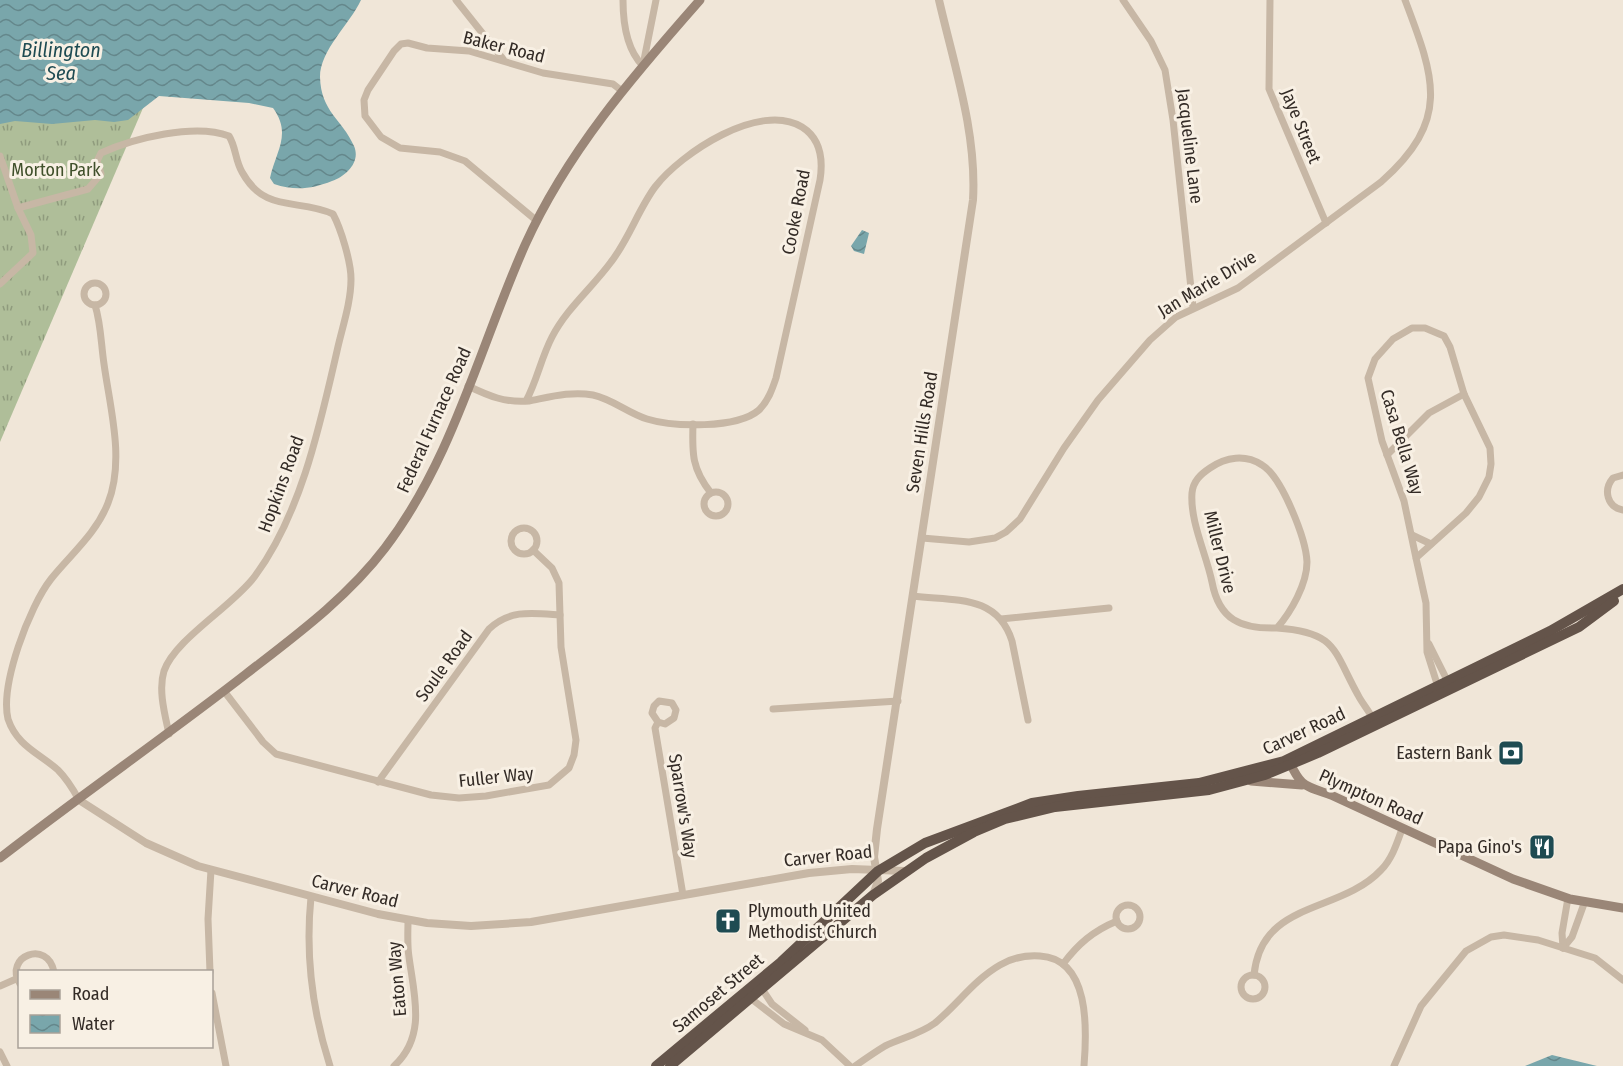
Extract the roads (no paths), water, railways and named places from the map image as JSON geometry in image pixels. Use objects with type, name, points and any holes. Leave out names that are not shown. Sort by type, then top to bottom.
[{"type":"highway","name":"Carver Road","points":[[1374,721],[1623,591]]},
{"type":"highway","name":"Carver Road","points":[[873,895],[905,871],[959,839],[1022,814],[1076,804],[1209,790],[1248,781],[1579,627],[1596,616],[1623,591]]},
{"type":"highway","name":"Carver Road","points":[[878,871],[935,838],[1023,806],[1078,795],[1200,783],[1289,762]]},
{"type":"highway","name":"Samoset Street","points":[[760,985],[878,871]]},
{"type":"highway","name":"Samoset Street","points":[[670,1066],[760,985],[873,895]]},
{"type":"highway","name":"Samoset Street","points":[[656,1066],[747,996]]},
{"type":"main road","name":"Federal Furnace Road","points":[[0,858],[169,734],[326,610],[384,550],[422,492],[537,221],[582,144],[622,91],[700,0]]},
{"type":"main road","name":"Plympton Road","points":[[1289,762],[1298,781],[1308,787],[1331,795],[1499,874],[1568,898],[1623,908]]},
{"type":"main road","points":[[1248,781],[1308,787]]},
{"type":"street","points":[[456,0],[505,61]]},
{"type":"street","points":[[624,0],[629,42],[635,58],[643,66]]},
{"type":"street","points":[[643,66],[656,0]]},
{"type":"street","name":"Seven Hills Road","points":[[873,895],[878,881],[874,857],[964,270],[974,181],[969,134],[939,0]]},
{"type":"street","name":"Jacqueline Lane","points":[[1123,0],[1151,41],[1165,70],[1173,120],[1193,307]]},
{"type":"street","name":"Jaye Street","points":[[1270,0],[1269,88],[1326,224]]},
{"type":"street","name":"Jan Marie Drive","points":[[922,538],[969,542],[995,538],[1013,527],[1073,435],[1112,384],[1150,340],[1176,317],[1193,307],[1238,288],[1326,224],[1402,163],[1423,133],[1431,100],[1430,72],[1405,0]]},
{"type":"street","name":"Baker Road","points":[[537,221],[465,161],[440,152],[400,148],[373,130],[365,116],[364,100],[368,90],[394,51],[401,44],[408,43],[428,48],[469,51],[543,73],[613,84],[622,91]]},
{"type":"street","name":"Cooke Road","points":[[468,386],[496,399],[526,401],[561,395],[586,394],[603,398],[646,418],[693,424],[738,420],[751,415],[767,399],[776,378],[821,171],[820,154],[815,141],[806,130],[793,123],[761,121],[736,129],[699,149],[666,175],[651,194],[612,262],[559,324],[545,351],[526,401]]},
{"type":"street","name":"Hopkins Road","points":[[18,208],[88,189],[101,174],[97,161],[101,153],[114,147],[178,133],[199,131],[229,136],[242,173],[263,196],[294,207],[323,210],[333,214],[337,221],[351,281],[338,348],[303,476],[282,534],[243,590],[177,651],[164,671],[163,696],[169,734]]},
{"type":"street","points":[[0,156],[18,208],[31,235],[33,253],[0,284]]},
{"type":"street","points":[[79,800],[58,770],[20,741],[9,722],[5,703],[11,670],[27,623],[40,594],[89,537],[101,518],[112,489],[115,455],[113,432],[95,305]]},
{"type":"street","name":"Casa Bella Way","points":[[1416,558],[1466,513],[1479,496],[1489,477],[1490,448],[1464,394],[1450,347],[1444,336],[1436,330],[1412,328],[1393,339],[1375,358],[1368,378],[1387,455],[1404,501],[1412,535],[1416,558],[1426,603],[1427,641],[1443,684]]},
{"type":"street","points":[[1387,455],[1429,413],[1464,394]]},
{"type":"street","points":[[693,424],[695,466],[700,479],[711,493]]},
{"type":"street","name":"Miller Drive","points":[[1277,628],[1287,617],[1304,579],[1307,564],[1302,541],[1286,498],[1263,465],[1241,458],[1230,458],[1202,473],[1192,492],[1194,516],[1214,594],[1220,607],[1241,625],[1277,628],[1297,629],[1328,642],[1343,661],[1358,695],[1374,721]]},
{"type":"street","points":[[1623,475],[1613,478],[1607,491],[1609,501],[1615,508],[1623,510]]},
{"type":"street","points":[[1412,535],[1431,544]]},
{"type":"street","name":"Fuller Way","points":[[224,691],[262,741],[276,754],[431,795],[459,798],[540,788],[559,779],[569,768],[576,747],[562,653],[561,588],[558,578],[549,565],[533,550]]},
{"type":"street","points":[[913,596],[974,603],[994,611],[1001,619],[1012,641],[1028,720]]},
{"type":"street","points":[[1001,619],[1109,608]]},
{"type":"street","name":"Soule Road","points":[[378,782],[489,629],[500,619],[524,613],[560,615]]},
{"type":"street","points":[[773,709],[898,701]]},
{"type":"street","name":"Sparrow's Way","points":[[657,722],[655,728],[683,895]]},
{"type":"street","name":"Carver Road","points":[[79,800],[161,851],[211,870],[408,920],[471,926],[511,924],[809,873],[852,869],[878,871]]},
{"type":"street","points":[[1254,975],[1258,951],[1272,929],[1355,888],[1377,874],[1391,855],[1402,829]]},
{"type":"street","points":[[210,970],[208,919],[211,870]]},
{"type":"street","points":[[878,871],[905,871]]},
{"type":"street","points":[[311,897],[308,928],[309,970],[315,1011],[330,1066]]},
{"type":"street","points":[[1563,948],[1562,933],[1568,898]]},
{"type":"street","points":[[1563,948],[1572,937],[1585,901]]},
{"type":"street","name":"Eaton Way","points":[[394,1066],[407,1050],[417,1019],[408,953],[408,920]]},
{"type":"street","points":[[1063,964],[1077,946],[1092,933],[1117,921]]},
{"type":"street","points":[[1394,1066],[1421,1005],[1466,951],[1485,939],[1504,935],[1539,940],[1595,958],[1623,980]]},
{"type":"street","points":[[0,986],[18,982],[17,965],[22,957],[31,953],[45,956],[51,962],[53,970]]},
{"type":"street","points":[[855,1066],[886,1046],[935,1023],[975,982],[1002,964],[1020,957],[1036,956],[1053,958],[1063,964],[1077,984],[1086,1030],[1084,1066]]},
{"type":"street","points":[[760,985],[772,1004],[812,1036]]},
{"type":"street","points":[[747,996],[784,1024],[822,1040],[850,1066]]},
{"type":"street","points":[[213,998],[226,1066]]},
{"type":"street","points":[[0,1052],[7,1066]]},
{"type":"water","name":"Billington Sea","points":[[0,0],[361,0],[330,47],[321,67],[320,77],[324,99],[354,146],[356,152],[354,163],[342,176],[317,186],[296,188],[274,184],[270,178],[281,143],[279,117],[273,108],[249,103],[159,96],[128,120],[52,124],[15,121],[0,124]]},
{"type":"water","points":[[862,230],[869,233],[864,254],[854,251],[851,246]]},
{"type":"water","points":[[1552,1055],[1597,1066],[1525,1066]]},
{"type":"place","name":"Eastern Bank","points":[[1511,753]]},
{"type":"place","name":"Papa Gino's","points":[[1542,847]]},
{"type":"place","name":"Plymouth United Methodist Church","points":[[728,921]]},
{"type":"park label","name":"Morton Park","points":[[56,170]]}]
